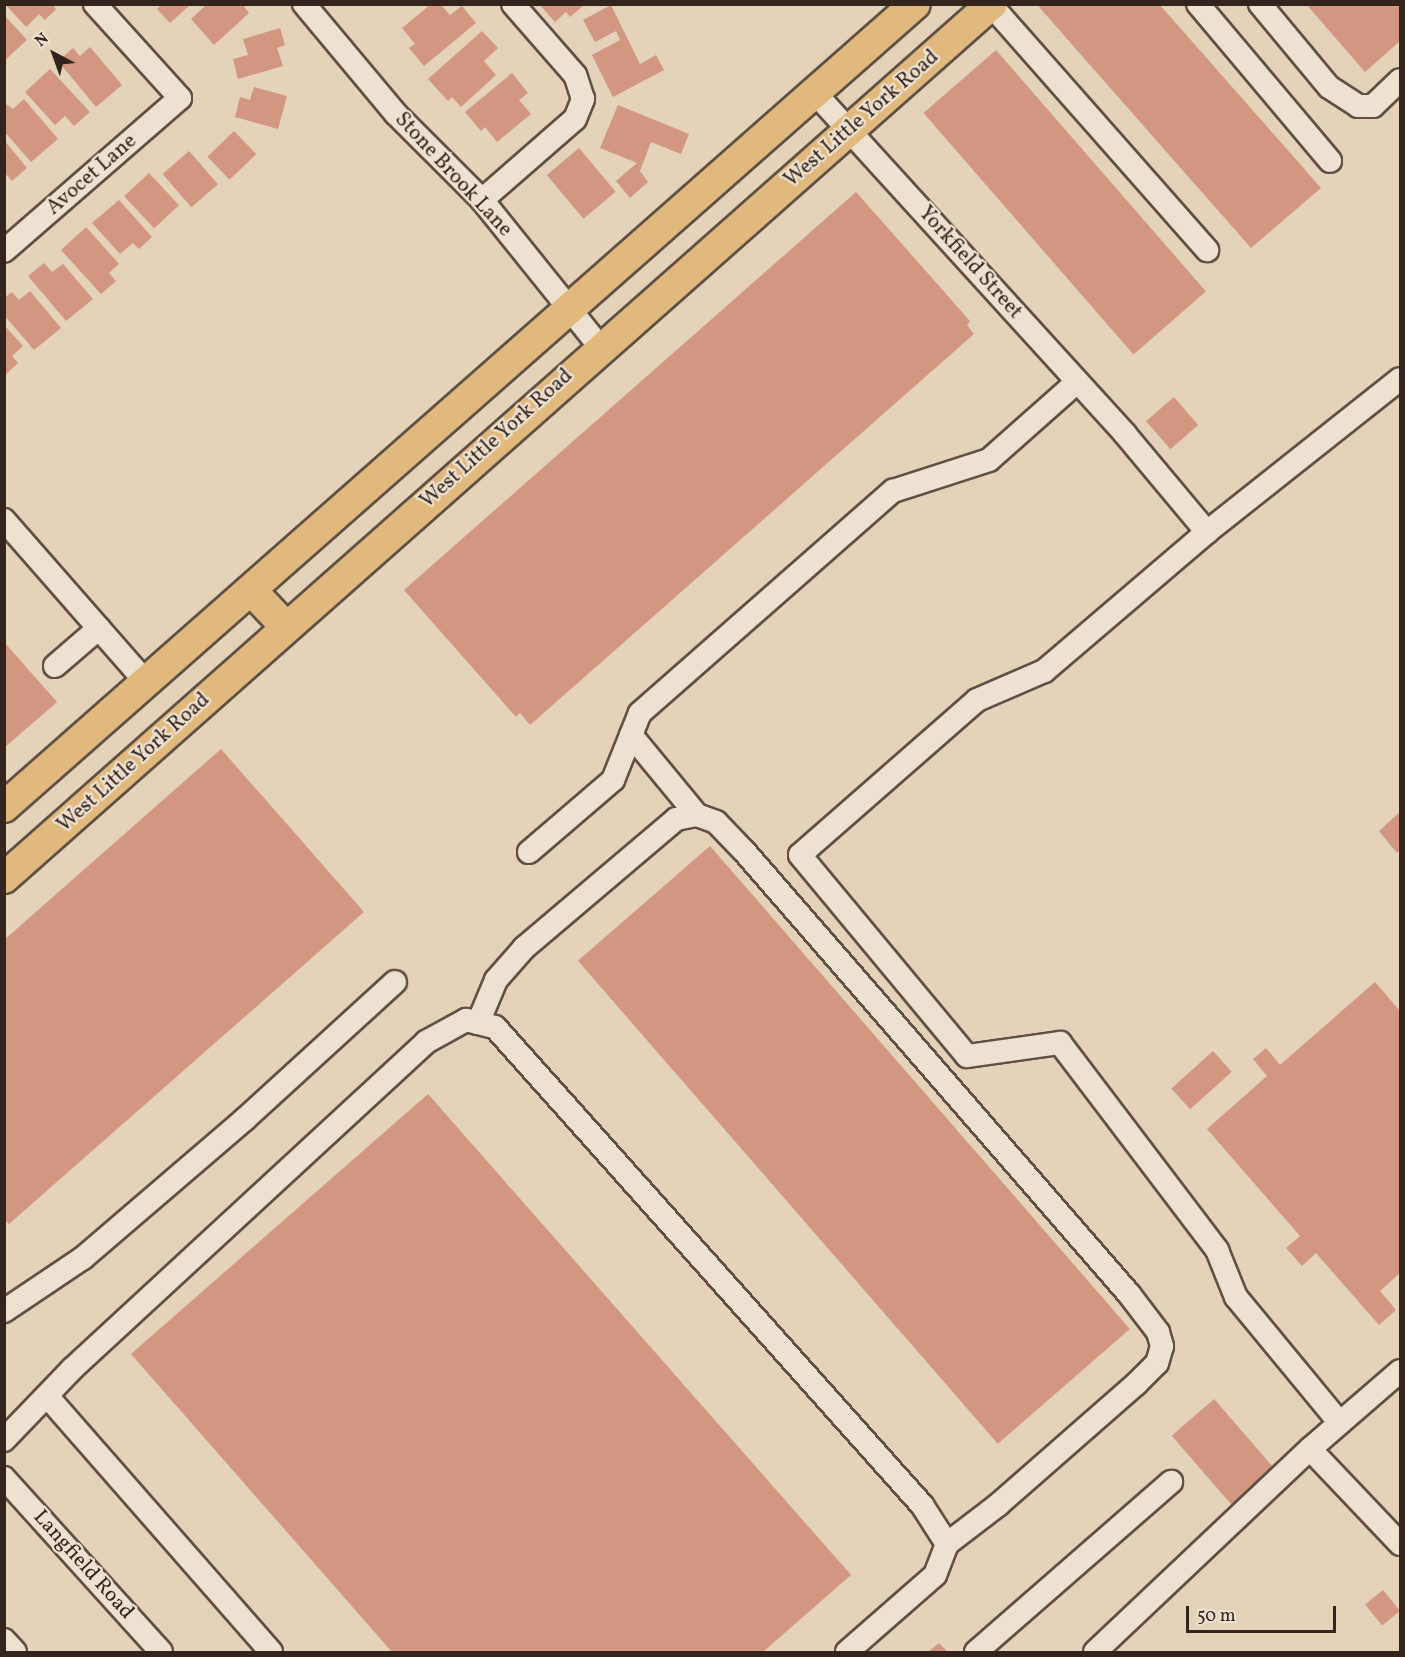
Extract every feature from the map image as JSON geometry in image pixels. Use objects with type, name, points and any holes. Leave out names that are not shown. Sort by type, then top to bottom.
[{"type":"main road","points":[[4,807],[915,4]]},
{"type":"main road","name":"West Little York Road","points":[[4,878],[600,347],[992,5]]},
{"type":"main road","points":[[251,590],[286,627]]},
{"type":"street","name":"Avocet Lane","points":[[4,251],[180,98],[95,4]]},
{"type":"street","name":"Stone Brook Lane","points":[[304,4],[396,114],[482,200],[600,347]]},
{"type":"street","points":[[482,200],[575,119],[583,99],[575,75],[513,4]]},
{"type":"street","points":[[1198,4],[1330,161]]},
{"type":"street","points":[[1260,4],[1329,87],[1358,106],[1373,106],[1401,80]]},
{"type":"street","points":[[992,5],[1207,250]]},
{"type":"street","name":"Yorkfield Street","points":[[815,93],[1125,434],[1207,532]]},
{"type":"street","points":[[1340,1423],[1236,1297],[1217,1250],[1060,1043],[967,1056],[800,855],[977,700],[1044,671],[1207,532],[1401,379]]},
{"type":"street","points":[[529,852],[612,780],[640,713],[893,491],[989,460],[1077,382]]},
{"type":"street","points":[[4,520],[146,682]]},
{"type":"street","points":[[55,666],[99,627]]},
{"type":"street","points":[[631,735],[697,815],[716,822],[744,851],[1158,1332],[1162,1346],[1157,1363],[998,1505],[947,1544],[935,1575],[847,1653]]},
{"type":"street","points":[[478,1023],[496,980],[524,948],[676,819],[697,815]]},
{"type":"street","points":[[4,1311],[83,1258],[245,1119],[395,982]]},
{"type":"street","points":[[4,1440],[47,1396],[426,1042],[466,1020],[495,1027],[922,1505],[947,1544]]},
{"type":"street","points":[[1095,1653],[1310,1449],[1401,1371]]},
{"type":"street","points":[[47,1396],[271,1653]]},
{"type":"street","points":[[1310,1449],[1401,1544]]},
{"type":"street","points":[[976,1653],[1171,1482]]},
{"type":"street","name":"Langfield Road","points":[[6,1483],[161,1653]]},
{"type":"street","points":[[4,1641],[15,1653]]},
{"type":"building","points":[[5,4],[52,4],[56,9],[45,20],[39,14],[26,27]]},
{"type":"building","points":[[162,4],[191,4],[170,23],[157,9]]},
{"type":"building","points":[[207,4],[242,4],[249,13],[214,45],[191,19]]},
{"type":"building","points":[[1042,4],[1159,4],[1321,188],[1251,248],[1039,7]]},
{"type":"building","points":[[1306,4],[1400,4],[1400,41],[1365,72]]},
{"type":"building","points":[[430,5],[441,5],[450,15],[462,6],[476,23],[424,66],[409,48],[415,44],[402,28]]},
{"type":"building","points":[[540,5],[584,5],[570,17],[566,12],[555,22]]},
{"type":"building","points":[[611,5],[640,64],[656,55],[664,70],[613,97],[592,55],[620,40],[616,31],[595,42],[583,20]]},
{"type":"building","points":[[4,15],[27,40],[4,61]]},
{"type":"building","points":[[280,28],[285,45],[277,48],[283,66],[238,79],[233,59],[248,55],[243,39]]},
{"type":"building","points":[[482,31],[498,48],[484,61],[496,75],[461,107],[452,97],[448,101],[428,79]]},
{"type":"building","points":[[90,47],[122,85],[96,107],[58,61],[73,48],[80,56]]},
{"type":"building","points":[[996,50],[1206,292],[1133,354],[924,113]]},
{"type":"building","points":[[50,69],[90,112],[74,126],[65,116],[55,125],[25,92]]},
{"type":"building","points":[[512,73],[528,93],[519,100],[531,114],[497,142],[485,127],[481,131],[465,112]]},
{"type":"building","points":[[254,87],[287,96],[278,129],[235,117],[240,97],[250,100]]},
{"type":"building","points":[[24,99],[58,139],[31,162],[4,131],[4,103],[13,109]]},
{"type":"building","points":[[618,105],[689,134],[681,154],[651,142],[640,171],[648,182],[630,198],[616,181],[637,163],[600,148]]},
{"type":"building","points":[[234,131],[256,154],[230,180],[207,157]]},
{"type":"building","points":[[4,140],[27,168],[12,181],[4,172]]},
{"type":"building","points":[[579,148],[616,192],[583,219],[547,175]]},
{"type":"building","points":[[189,151],[218,184],[191,207],[163,174]]},
{"type":"building","points":[[149,173],[179,205],[154,228],[124,196]]},
{"type":"building","points":[[856,192],[970,321],[967,325],[974,334],[530,725],[520,713],[516,717],[404,590]]},
{"type":"building","points":[[119,200],[152,237],[139,249],[133,243],[120,254],[92,223]]},
{"type":"building","points":[[86,227],[119,264],[109,273],[116,281],[101,294],[61,250]]},
{"type":"building","points":[[44,263],[52,272],[63,264],[93,299],[66,321],[28,276]]},
{"type":"building","points":[[30,291],[61,328],[34,350],[4,315],[4,298],[12,292],[19,300]]},
{"type":"building","points":[[4,325],[23,346],[12,356],[18,363],[4,376]]},
{"type":"building","points":[[1174,397],[1198,425],[1170,449],[1146,421]]},
{"type":"building","points":[[4,642],[57,702],[4,748]]},
{"type":"building","points":[[221,749],[364,912],[9,1224],[4,1219],[4,940]]},
{"type":"building","points":[[1400,812],[1400,850],[1397,853],[1379,831]]},
{"type":"building","points":[[710,846],[1130,1329],[998,1444],[578,961]]},
{"type":"building","points":[[1375,982],[1400,1011],[1400,1273],[1380,1291],[1396,1310],[1379,1325],[1316,1253],[1302,1266],[1286,1248],[1300,1236],[1207,1129],[1267,1076],[1253,1059],[1266,1048],[1280,1065]]},
{"type":"building","points":[[1213,1051],[1232,1072],[1190,1109],[1171,1088]]},
{"type":"building","points":[[428,1094],[851,1575],[763,1652],[392,1652],[131,1354]]},
{"type":"building","points":[[1214,1399],[1274,1468],[1231,1504],[1172,1436]]},
{"type":"building","points":[[1383,1590],[1400,1611],[1382,1625],[1365,1604]]},
{"type":"building","points":[[939,1643],[948,1652],[928,1652]]}]
